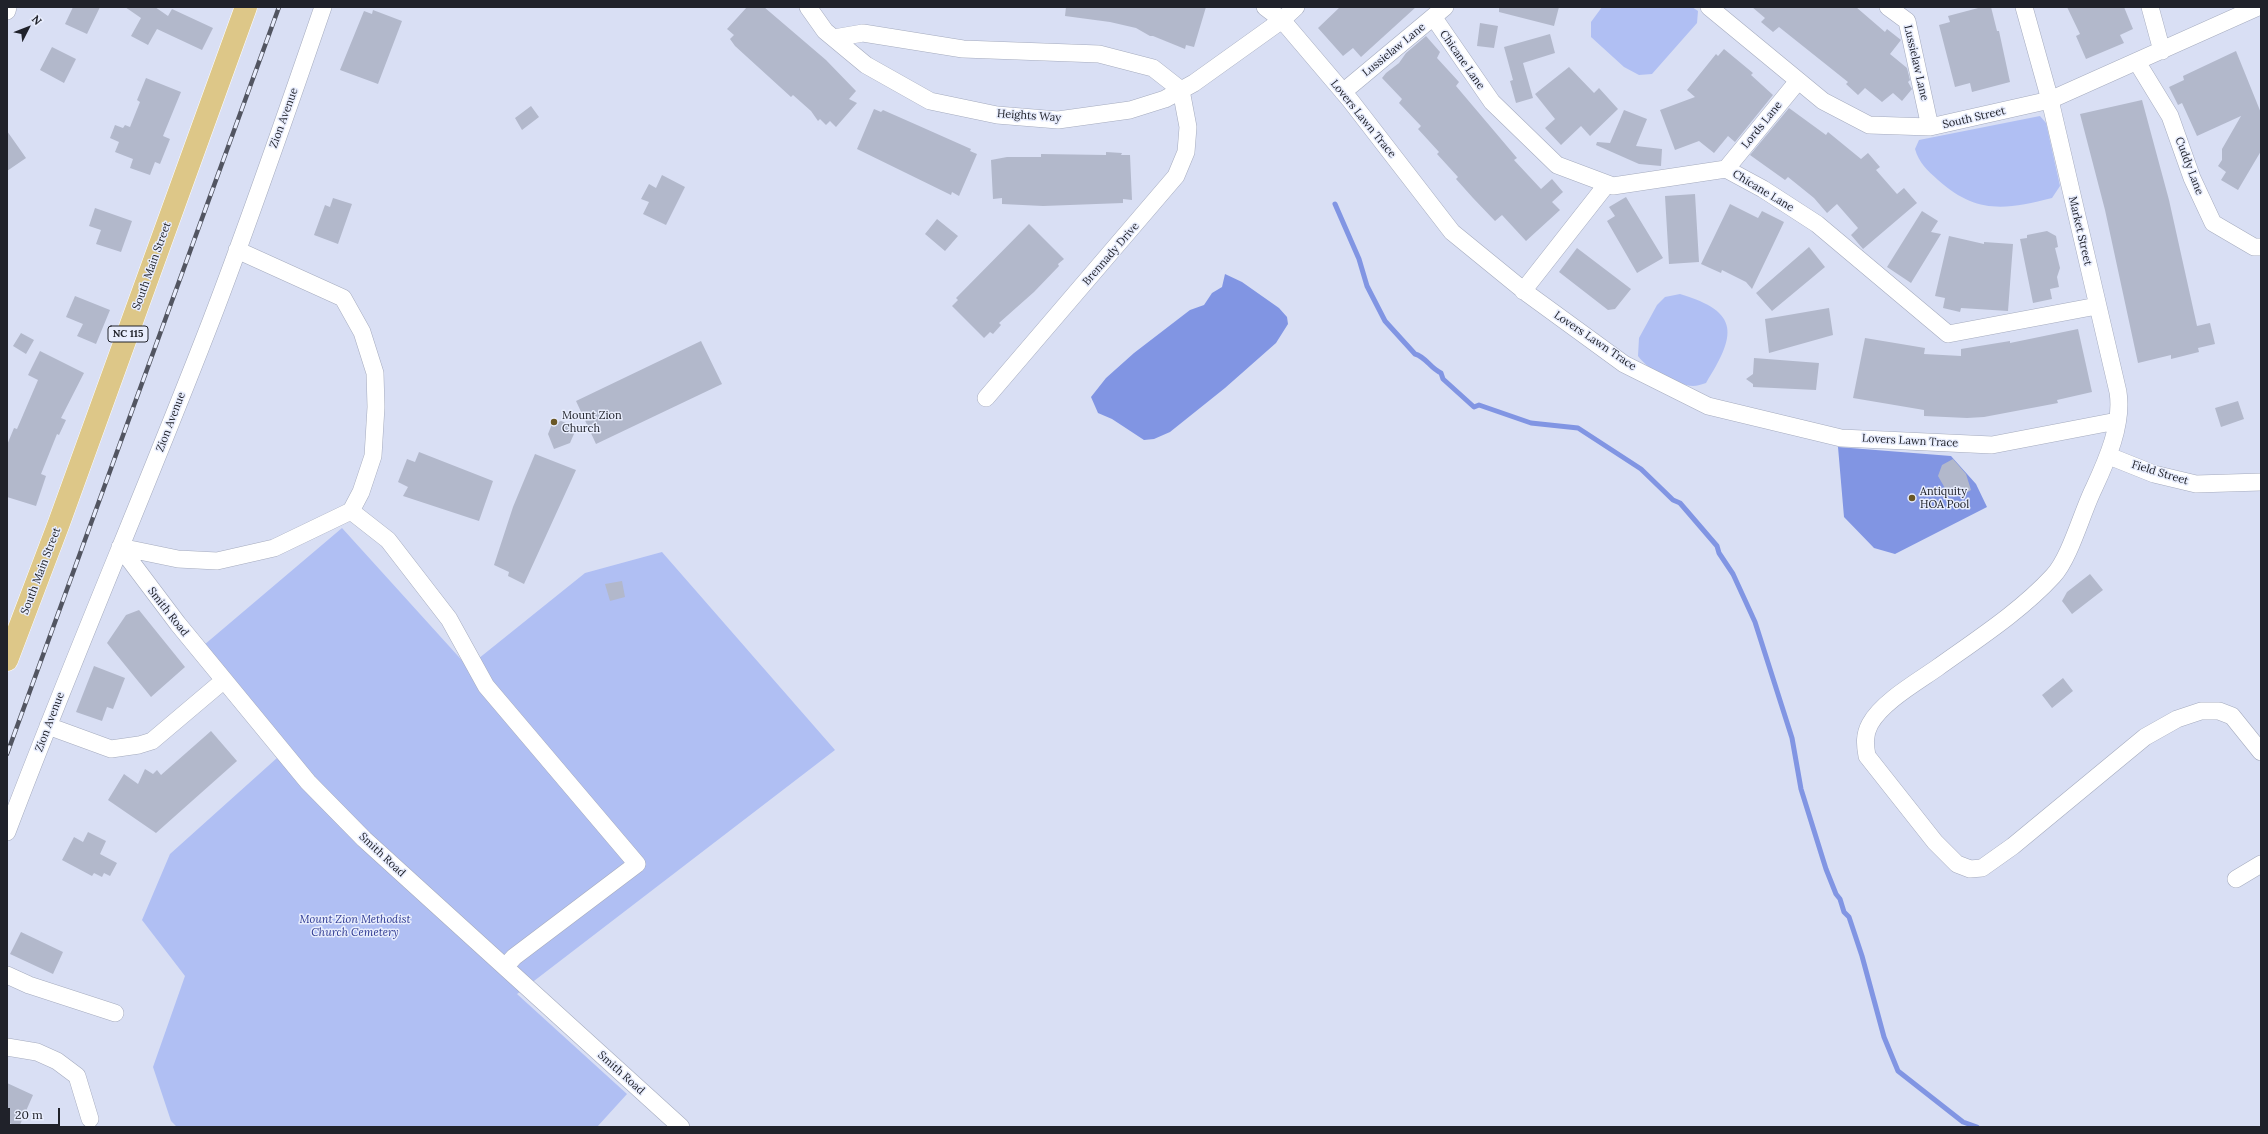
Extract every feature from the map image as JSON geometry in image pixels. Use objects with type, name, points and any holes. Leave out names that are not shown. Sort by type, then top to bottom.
[{"type":"main road","name":"South Main Street","points":[[7,660],[59,523],[246,7]]},
{"type":"street","points":[[7,11],[8,7]]},
{"type":"street","name":"Zion Avenue","points":[[7,832],[237,250],[323,7]]},
{"type":"street","name":"Heights Way","points":[[808,7],[825,30],[866,65],[930,101],[997,115],[1058,120],[1130,110],[1165,99],[1181,90],[1282,20],[1296,7]]},
{"type":"street","name":"Lovers Lawn Trace","points":[[1265,7],[1282,20],[1343,92],[1452,232],[1524,291],[1624,364],[1708,406],[1841,438],[1992,445],[2117,421]]},
{"type":"street","name":"South Street","points":[[1708,7],[1823,101],[1869,125],[1930,128],[2050,100],[2258,7]]},
{"type":"street","name":"Lussielaw Lane","points":[[1888,7],[1907,21],[1930,128]]},
{"type":"street","name":"Market Street","points":[[2024,7],[2050,100],[2118,392],[2117,421],[2109,456],[2087,501],[2069,549],[2055,575],[1980,637],[1911,686],[1880,711],[1870,724],[1864,742],[1868,756],[1935,842],[1957,864],[1970,869],[1982,868],[2013,846],[2145,737],[2177,719],[2201,711],[2219,711],[2226,713],[2232,716],[2243,727],[2261,752]]},
{"type":"street","points":[[2150,7],[2162,51]]},
{"type":"street","name":"Lussielaw Lane","points":[[1343,92],[1439,13]]},
{"type":"street","name":"Chicane Lane","points":[[1439,13],[1492,102],[1557,165],[1613,186],[1726,169],[1763,189],[1817,224],[1948,334],[2098,306]]},
{"type":"street","points":[[834,38],[863,34],[963,49],[1099,54],[1154,68],[1181,90]]},
{"type":"street","name":"Cuddy Lane","points":[[2137,62],[2170,116],[2192,178],[2212,223],[2254,247],[2261,247]]},
{"type":"street","name":"Lords Lane","points":[[1726,169],[1798,81]]},
{"type":"street","name":"Brennady Drive","points":[[986,398],[1176,176],[1186,152],[1188,127],[1181,90]]},
{"type":"street","points":[[1524,291],[1607,184]]},
{"type":"street","points":[[120,547],[178,559],[217,562],[274,548],[351,511],[361,492],[373,456],[376,407],[375,373],[362,332],[343,298],[237,250]]},
{"type":"street","name":"Field Street","points":[[2109,456],[2154,474],[2196,484],[2261,482]]},
{"type":"street","points":[[351,511],[388,540],[449,619],[486,686],[637,864],[514,957],[505,967]]},
{"type":"street","name":"Smith Road","points":[[120,547],[223,681],[308,782],[364,839],[681,1127]]},
{"type":"street","points":[[48,726],[111,749],[139,745],[152,741],[223,681]]},
{"type":"street","points":[[2236,878],[2261,864]]},
{"type":"street","points":[[7,975],[29,985],[115,1013]]},
{"type":"street","points":[[7,1047],[37,1052],[56,1061],[76,1076],[90,1119]]},
{"type":"green space","points":[[1602,7],[1692,7],[1698,11],[1697,23],[1652,74],[1639,75],[1624,67],[1591,37],[1591,22]]},
{"type":"green space","points":[[2040,116],[2046,123],[2060,186],[2052,198],[2005,207],[1978,204],[1965,199],[1938,180],[1921,162],[1915,149],[1919,140]]},
{"type":"green space","points":[[1680,294],[1700,301],[1714,309],[1723,317],[1727,327],[1727,338],[1716,366],[1706,383],[1696,386],[1679,383],[1663,376],[1648,366],[1638,356],[1639,338],[1657,305],[1665,297]]},
{"type":"green space","name":"Mount Zion Methodist Church Cemetery","points":[[342,528],[468,667],[585,573],[662,552],[835,750],[517,994],[627,1094],[597,1127],[177,1127],[171,1121],[153,1067],[185,976],[142,920],[170,854],[287,749],[204,645]]},
{"type":"shaded area","points":[[1225,274],[1242,282],[1279,308],[1287,317],[1288,324],[1276,343],[1225,388],[1170,432],[1154,439],[1144,440],[1112,419],[1098,413],[1091,397],[1106,378],[1134,353],[1190,310],[1204,305],[1212,293],[1222,287]]},
{"type":"shaded area","name":"Antiquity HOA Pool","points":[[1838,447],[1951,456],[1976,484],[1987,507],[1895,554],[1874,548],[1844,517]]},
{"type":"building","points":[[73,7],[100,7],[87,34],[65,24]]},
{"type":"building","points":[[125,7],[155,7],[168,16],[172,9],[213,28],[202,50],[157,29],[148,45],[131,36],[141,18]]},
{"type":"building","points":[[747,7],[764,7],[826,60],[856,91],[849,99],[857,103],[836,127],[830,121],[826,125],[820,119],[818,121],[811,111],[793,95],[791,97],[735,46],[730,39],[734,35],[727,29]]},
{"type":"building","points":[[1066,7],[1206,7],[1194,47],[1186,45],[1185,49],[1150,36],[1136,28],[1110,22],[1065,16]]},
{"type":"building","points":[[1340,7],[1416,7],[1361,57],[1353,48],[1343,56],[1318,28]]},
{"type":"building","points":[[1499,7],[1559,7],[1554,26],[1499,12]]},
{"type":"building","points":[[1752,7],[1856,7],[1885,32],[1887,29],[1901,40],[1890,54],[1907,68],[1910,80],[1908,82],[1912,89],[1902,101],[1893,93],[1882,102],[1865,88],[1858,95],[1846,84],[1848,82],[1779,27],[1773,32],[1761,22],[1765,18]]},
{"type":"building","points":[[1982,7],[1991,7],[1997,31],[1999,31],[2010,82],[1972,92],[1970,83],[1955,87],[1939,25],[1950,22],[1948,16]]},
{"type":"building","points":[[2067,7],[2124,7],[2133,29],[2120,35],[2124,43],[2086,59],[2076,36],[2080,34]]},
{"type":"building","points":[[373,10],[402,21],[378,84],[340,70],[364,11],[372,14]]},
{"type":"building","points":[[1480,23],[1498,26],[1494,48],[1477,46]]},
{"type":"building","points":[[1550,34],[1555,53],[1523,63],[1533,98],[1516,103],[1510,81],[1513,80],[1504,47]]},
{"type":"building","points":[[1426,36],[1440,52],[1437,58],[1459,82],[1456,86],[1517,158],[1514,160],[1541,189],[1552,179],[1563,192],[1552,202],[1560,210],[1526,241],[1502,215],[1495,221],[1456,179],[1458,177],[1437,154],[1439,152],[1418,129],[1421,126],[1399,103],[1402,99],[1382,78],[1399,63],[1406,53]]},
{"type":"building","points":[[52,47],[76,59],[64,83],[40,70]]},
{"type":"building","points":[[1724,49],[1753,73],[1751,75],[1773,95],[1735,142],[1728,136],[1714,153],[1699,141],[1675,150],[1660,110],[1695,97],[1687,90],[1716,54],[1718,56]]},
{"type":"building","points":[[2236,51],[2261,113],[2261,151],[2238,190],[2221,180],[2226,172],[2218,166],[2222,160],[2222,149],[2241,116],[2197,136],[2182,103],[2178,105],[2169,87],[2184,80],[2183,76]]},
{"type":"building","points":[[1569,67],[1594,93],[1599,88],[1618,109],[1590,136],[1581,126],[1561,145],[1545,128],[1555,119],[1535,94]]},
{"type":"building","points":[[146,78],[181,92],[163,136],[170,139],[160,164],[155,162],[150,175],[130,168],[133,159],[115,152],[119,142],[110,138],[115,125],[123,128],[125,125],[130,127],[140,102],[137,100]]},
{"type":"building","points":[[2142,100],[2169,200],[2197,326],[2210,323],[2215,344],[2198,348],[2199,352],[2171,359],[2171,355],[2138,363],[2105,210],[2080,114]]},
{"type":"building","points":[[531,106],[539,117],[522,130],[515,118]]},
{"type":"building","points":[[1789,108],[1826,135],[1828,132],[1861,159],[1868,153],[1880,167],[1876,170],[1897,194],[1904,188],[1917,203],[1863,249],[1851,235],[1858,228],[1837,204],[1827,213],[1814,198],[1788,177],[1785,180],[1750,155]]},
{"type":"building","points":[[874,109],[881,112],[883,110],[971,149],[970,151],[977,154],[959,196],[952,192],[951,195],[857,149]]},
{"type":"building","points":[[1624,110],[1647,119],[1636,146],[1662,149],[1661,166],[1639,164],[1596,145],[1597,142],[1610,143]]},
{"type":"building","points":[[7,131],[26,158],[7,171]]},
{"type":"building","points":[[1106,152],[1130,155],[1132,200],[1123,199],[1123,203],[1043,206],[1002,204],[1002,198],[993,199],[991,160],[1007,157],[1041,157],[1041,154],[1106,155]]},
{"type":"building","points":[[662,175],[685,187],[666,225],[643,214],[649,202],[641,199],[649,184],[656,188]]},
{"type":"building","points":[[1695,194],[1699,262],[1669,264],[1665,196]]},
{"type":"building","points":[[1626,197],[1663,258],[1637,273],[1607,221],[1615,216],[1609,207]]},
{"type":"building","points":[[333,198],[352,204],[338,244],[314,235],[325,205],[330,207]]},
{"type":"building","points":[[1730,204],[1758,218],[1762,211],[1784,222],[1752,289],[1746,282],[1722,270],[1721,273],[1701,264]]},
{"type":"building","points":[[95,208],[132,221],[121,252],[96,244],[101,230],[89,226]]},
{"type":"building","points":[[1922,211],[1938,221],[1931,232],[1941,234],[1911,283],[1887,267]]},
{"type":"building","points":[[937,219],[958,236],[945,251],[925,234]]},
{"type":"building","points":[[1029,224],[1064,259],[1034,292],[999,323],[1001,325],[993,334],[990,332],[984,338],[952,306],[958,300],[956,298]]},
{"type":"building","points":[[2047,231],[2056,236],[2058,247],[2055,248],[2060,268],[2057,277],[2059,287],[2050,289],[2052,299],[2033,303],[2020,239],[2027,238],[2027,235]]},
{"type":"building","points":[[1949,236],[1984,244],[1984,242],[2013,244],[2008,311],[1961,308],[1960,312],[1943,308],[1945,298],[1935,296]]},
{"type":"building","points":[[1809,247],[1825,267],[1772,311],[1756,293]]},
{"type":"building","points":[[1577,248],[1631,289],[1615,309],[1608,310],[1559,272]]},
{"type":"building","points":[[75,296],[110,310],[96,344],[77,336],[83,324],[66,317]]},
{"type":"building","points":[[1829,308],[1833,335],[1769,353],[1765,319]]},
{"type":"building","points":[[2078,329],[2092,392],[2057,400],[2058,403],[1984,417],[1967,418],[1924,416],[1924,410],[1853,398],[1865,338],[1925,348],[1924,354],[1961,356],[1961,349],[2010,341],[2010,343]]},
{"type":"building","points":[[21,333],[34,340],[26,354],[13,346]]},
{"type":"building","points":[[701,341],[722,384],[596,444],[576,401]]},
{"type":"building","points":[[40,351],[84,373],[61,418],[66,420],[59,435],[57,434],[41,474],[46,476],[36,506],[7,497],[7,445],[14,428],[17,429],[38,380],[28,375]]},
{"type":"building","points":[[1754,358],[1819,363],[1816,390],[1753,387],[1753,384],[1746,379],[1753,374]]},
{"type":"building","points":[[2238,401],[2244,419],[2221,427],[2215,408]]},
{"type":"building","points":[[561,421],[577,427],[570,443],[554,449],[548,434],[552,424]]},
{"type":"building","points":[[419,452],[493,481],[479,521],[403,496],[408,487],[398,482],[407,459],[415,462]]},
{"type":"building","points":[[535,454],[576,470],[524,584],[508,576],[509,572],[494,565],[513,507]]},
{"type":"building","points":[[1953,459],[1966,474],[1971,490],[1960,496],[1946,490],[1938,476],[1942,465]]},
{"type":"building","points":[[2090,574],[2103,590],[2072,614],[2062,601],[2067,592]]},
{"type":"building","points":[[622,581],[625,597],[610,601],[605,584]]},
{"type":"building","points":[[139,610],[185,667],[151,697],[107,643],[126,615]]},
{"type":"building","points":[[94,666],[125,678],[113,709],[107,707],[102,721],[76,712]]},
{"type":"building","points":[[2063,678],[2073,691],[2052,708],[2042,695]]},
{"type":"building","points":[[211,731],[237,761],[156,833],[108,800],[124,774],[138,784],[145,769],[153,774],[157,770],[161,775]]},
{"type":"building","points":[[88,832],[106,841],[100,854],[117,863],[110,876],[104,873],[102,877],[94,873],[92,876],[62,860],[74,837],[83,842]]},
{"type":"building","points":[[21,932],[63,952],[53,974],[10,954]]},
{"type":"building","points":[[7,1083],[33,1095],[19,1127],[7,1122]]},
{"type":"waterway","points":[[1335,204],[1359,259],[1367,286],[1385,321],[1415,354],[1419,355],[1441,373],[1443,379],[1474,407],[1479,405],[1531,423],[1578,428],[1641,469],[1673,500],[1680,503],[1717,546],[1719,553],[1733,574],[1755,622],[1792,738],[1801,789],[1826,869],[1836,894],[1840,899],[1844,912],[1849,917],[1862,956],[1884,1037],[1898,1071],[1963,1122],[1977,1127]]},
{"type":"railway","points":[[7,754],[279,7]]},
{"type":"place","name":"Mount Zion Church","points":[[554,422]]},
{"type":"place","name":"Antiquity HOA Pool","points":[[1912,498]]}]
